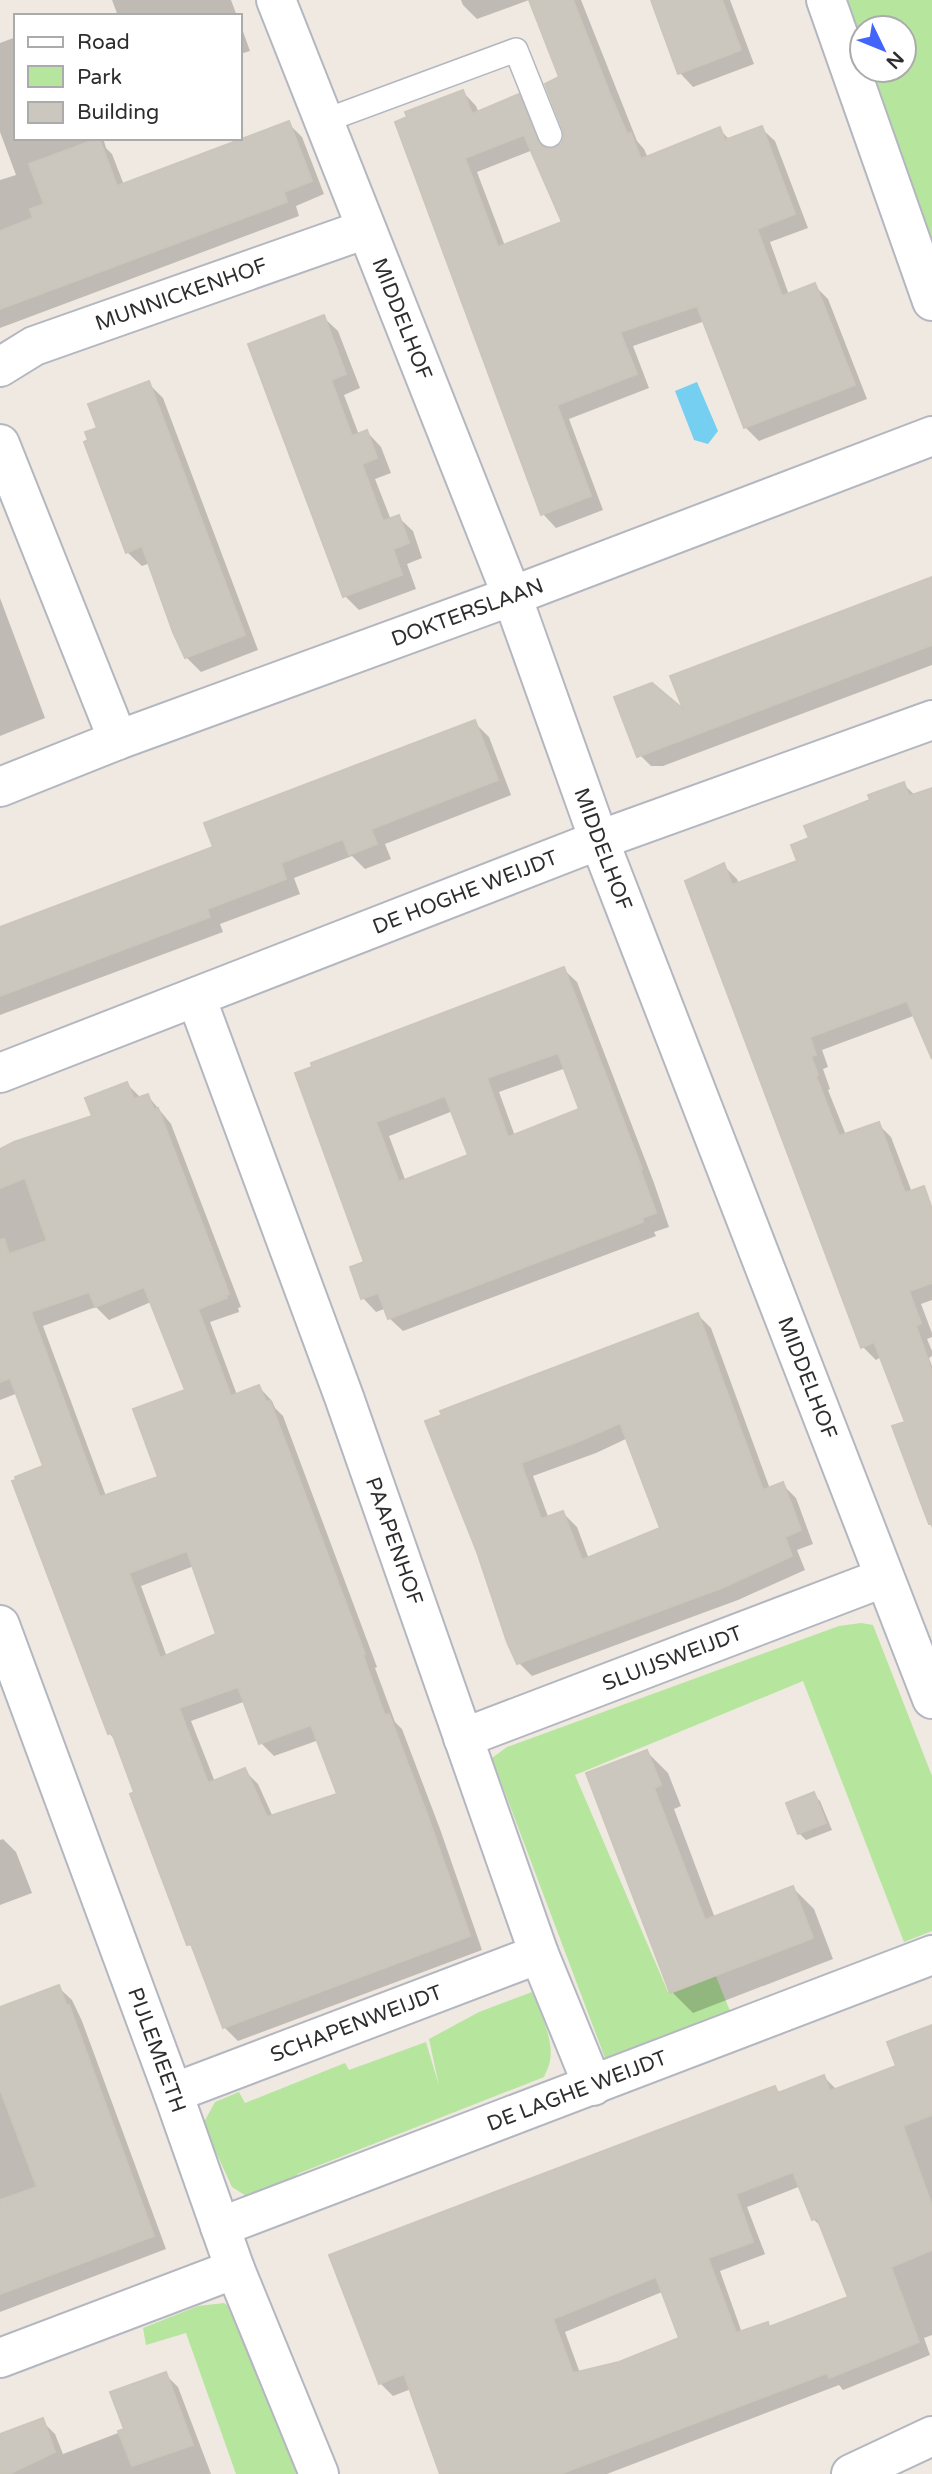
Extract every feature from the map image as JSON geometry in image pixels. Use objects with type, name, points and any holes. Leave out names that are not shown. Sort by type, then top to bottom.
[{"type":"street","name":"MIDDELHOF","points":[[276,0],[512,596],[599,839],[932,1699]]},
{"type":"street","points":[[826,0],[932,301]]},
{"type":"street","name":"MUNNICKENHOF","points":[[0,368],[34,346],[366,229]]},
{"type":"street","name":"DOKTERSLAAN","points":[[0,787],[118,740],[512,596],[932,436]]},
{"type":"street","points":[[0,444],[118,740]]},
{"type":"street","name":"DE HOGHE WEIJDT","points":[[0,1073],[599,839],[932,720]]},
{"type":"street","name":"PAAPENHOF","points":[[196,997],[344,1397],[539,1954],[593,2086]]},
{"type":"street","name":"SLUIJSWEIJDT","points":[[463,1738],[883,1578]]},
{"type":"street","name":"PIJLEMEETH","points":[[0,1625],[235,2269],[319,2474]]},
{"type":"street","name":"SCHAPENWEIJDT","points":[[173,2093],[539,1954]]},
{"type":"street","name":"DE LAGHE WEIJDT","points":[[220,2227],[932,1955]]},
{"type":"street","points":[[0,2358],[235,2269]]},
{"type":"street","points":[[851,2474],[932,2435]]},
{"type":"lane","points":[[324,121],[516,50],[550,135]]},
{"type":"green space","points":[[838,0],[932,0],[932,247],[870,84],[918,84],[918,14],[848,14],[848,26]]},
{"type":"green space","points":[[861,1623],[873,1625],[932,1776],[932,1931],[904,1942],[803,1681],[575,1775],[668,1992],[715,1974],[730,2011],[605,2058],[492,1758],[507,1747],[839,1626]]},
{"type":"green space","points":[[532,1992],[546,2026],[550,2044],[550,2061],[544,2077],[297,2174],[297,2184],[251,2199],[232,2187],[203,2124],[215,2102],[239,2092],[245,2103],[345,2063],[349,2070],[426,2042],[439,2086],[429,2039],[479,2012]]},
{"type":"green space","points":[[224,2303],[241,2316],[305,2474],[236,2474],[186,2333],[146,2345],[143,2328],[198,2306]]},
{"type":"water","points":[[697,382],[718,431],[708,444],[694,440],[675,391]]},
{"type":"building","points":[[529,0],[573,0],[627,134],[631,133],[641,159],[720,127],[725,140],[762,126],[795,214],[757,229],[782,296],[815,283],[855,385],[744,428],[697,306],[620,332],[637,374],[557,405],[591,496],[541,515],[395,122],[407,117],[405,112],[463,90],[472,114],[519,94],[541,146],[549,149],[561,144],[564,138],[545,84],[559,77]],"holes":[[[524,135],[562,222],[498,247],[465,158]]]},
{"type":"building","points":[[651,0],[722,0],[741,50],[678,74]]},
{"type":"building","points":[[289,121],[312,181],[284,192],[287,202],[0,309],[0,231],[33,218],[30,209],[44,204],[29,164],[100,140],[117,186]]},
{"type":"building","points":[[324,315],[346,374],[331,380],[352,436],[367,430],[377,458],[362,464],[383,521],[399,515],[409,543],[393,549],[402,575],[343,597],[248,344]]},
{"type":"building","points":[[149,381],[245,635],[185,658],[142,546],[126,553],[84,442],[88,440],[85,432],[97,428],[88,404]]},
{"type":"building","points":[[932,577],[932,645],[637,757],[614,697],[652,683],[683,709],[670,676]]},
{"type":"building","points":[[475,720],[498,780],[371,829],[377,844],[349,855],[343,839],[281,863],[286,879],[207,909],[210,917],[0,996],[0,927],[213,847],[204,823]]},
{"type":"building","points":[[904,782],[909,796],[932,788],[932,1059],[907,1001],[810,1037],[816,1055],[811,1056],[818,1075],[816,1076],[839,1136],[879,1122],[905,1193],[924,1186],[932,1209],[932,1283],[909,1291],[921,1323],[916,1326],[932,1371],[932,1524],[929,1524],[892,1426],[905,1422],[874,1342],[861,1348],[685,881],[724,863],[732,885],[797,861],[791,845],[809,838],[804,826],[870,800],[868,795]]},
{"type":"building","points":[[564,967],[642,1169],[656,1213],[642,1218],[643,1222],[388,1319],[378,1293],[361,1299],[350,1267],[364,1262],[295,1073],[312,1067],[311,1063]],"holes":[[[558,1053],[579,1109],[508,1137],[487,1078]],[[445,1096],[468,1155],[399,1182],[376,1122]]]},
{"type":"building","points":[[127,1082],[134,1099],[148,1094],[154,1110],[158,1108],[229,1294],[226,1295],[227,1298],[198,1309],[231,1396],[259,1385],[266,1402],[270,1401],[365,1654],[363,1655],[385,1716],[389,1714],[470,1936],[223,2028],[191,1944],[187,1945],[130,1794],[134,1792],[112,1733],[108,1734],[12,1481],[16,1480],[15,1477],[43,1466],[10,1378],[0,1382],[0,1240],[4,1239],[9,1254],[47,1241],[25,1178],[0,1188],[0,1149],[92,1116],[85,1098]],"holes":[[[144,1287],[185,1390],[133,1409],[158,1477],[100,1497],[31,1312],[89,1292],[95,1307]],[[187,1551],[216,1634],[160,1658],[129,1573]],[[238,1687],[259,1744],[311,1725],[337,1794],[267,1817],[245,1768],[208,1783],[179,1708]]]},
{"type":"building","points":[[698,1313],[763,1490],[783,1482],[801,1530],[785,1537],[792,1556],[724,1587],[517,1664],[477,1552],[425,1421],[442,1415],[440,1411]],"holes":[[[620,1423],[660,1528],[582,1560],[563,1511],[541,1519],[521,1463]]]},
{"type":"building","points":[[647,1750],[661,1785],[654,1788],[705,1920],[793,1886],[813,1938],[670,1993],[586,1773]]},
{"type":"building","points":[[814,1792],[826,1823],[798,1834],[786,1803]]},
{"type":"building","points":[[59,1985],[67,2006],[69,2005],[154,2236],[0,2294],[0,2200],[37,2187],[0,2089],[0,2007]]},
{"type":"building","points":[[932,2025],[932,2115],[903,2126],[932,2206],[932,2250],[891,2267],[919,2342],[829,2378],[827,2373],[560,2474],[440,2474],[404,2374],[379,2384],[329,2255],[775,2086],[778,2093],[824,2075],[830,2091],[896,2066],[887,2042]],"holes":[[[793,2172],[812,2220],[817,2218],[848,2297],[769,2327],[768,2322],[736,2333],[708,2258],[753,2242],[736,2194]],[[656,2277],[679,2338],[619,2362],[573,2373],[553,2319]]]},
{"type":"building","points":[[166,2372],[193,2445],[132,2466],[118,2431],[124,2429],[110,2392]]},
{"type":"building","points":[[43,2418],[55,2452],[9,2474],[0,2474],[0,2434]]}]
